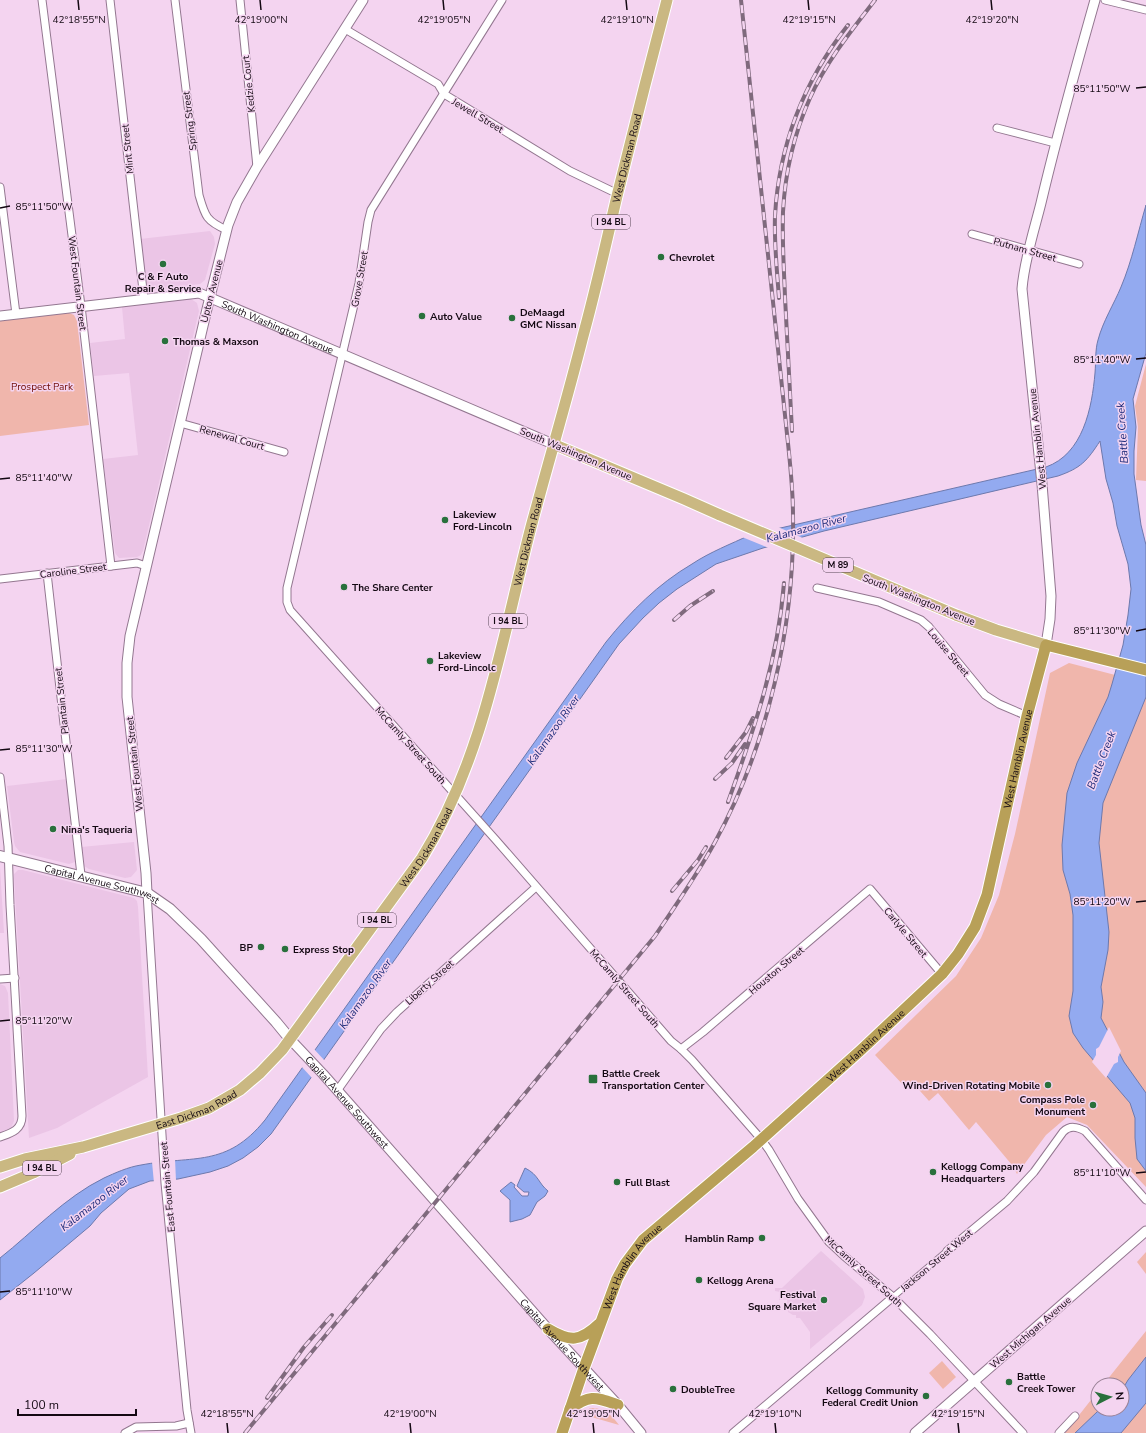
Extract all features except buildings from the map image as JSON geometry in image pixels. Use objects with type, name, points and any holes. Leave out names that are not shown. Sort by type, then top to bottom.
[{"type":"highway","name":"South Washington Avenue","points":[[1046,645],[1146,670]]},
{"type":"highway","name":"West Hamblin Avenue","points":[[562,1433],[617,1279],[625,1264],[643,1240],[761,1139],[861,1050],[942,974],[958,954],[975,927],[987,895],[1027,716],[1046,645]]},
{"type":"highway","points":[[548,1329],[559,1335],[574,1339],[583,1337],[601,1322]]},
{"type":"highway","points":[[570,1408],[582,1400],[594,1398],[618,1405]]},
{"type":"main road","name":"West Dickman Road","points":[[290,1039],[422,858],[441,824],[474,749],[497,667],[514,592],[553,444],[583,337],[667,0]]},
{"type":"main road","name":"South Washington Avenue","points":[[553,444],[956,615],[996,630],[1046,645]]},
{"type":"main road","name":"Capital Avenue Southwest","points":[[4,857],[81,875],[147,893],[170,909],[201,938],[290,1039]]},
{"type":"main road","name":"East Dickman Road","points":[[0,1167],[25,1159],[83,1147],[209,1108],[240,1090],[260,1073],[282,1050],[290,1039]]},
{"type":"main road","name":"East Dickman Road","points":[[0,1187],[33,1173],[83,1147]]},
{"type":"street","name":"West Fountain Street","points":[[42,0],[81,306],[111,566]]},
{"type":"street","name":"Mint Street","points":[[110,0],[144,299]]},
{"type":"street","name":"Spring Street","points":[[175,0],[199,195],[205,213],[210,221],[213,224],[227,230]]},
{"type":"street","name":"Kedzie Court","points":[[240,0],[257,167]]},
{"type":"street","name":"Upton Avenue","points":[[130,636],[210,297],[227,230],[237,202],[257,167],[363,0]]},
{"type":"street","name":"Grove Street","points":[[287,588],[359,283],[371,210],[502,0]]},
{"type":"street","name":"West Hamblin Avenue","points":[[1046,645],[1050,619],[1051,596],[1042,484],[1022,289],[1023,272],[1055,143],[1094,0]]},
{"type":"street","points":[[1105,0],[1146,10]]},
{"type":"street","name":"Jewell Street","points":[[345,29],[438,84],[444,94],[570,171],[618,194]]},
{"type":"street","points":[[997,128],[1055,143]]},
{"type":"street","points":[[0,186],[16,314]]},
{"type":"street","name":"Putnam Street","points":[[972,234],[1079,264]]},
{"type":"street","name":"South Washington Avenue","points":[[0,316],[199,293],[553,444]]},
{"type":"street","name":"Renewal Court","points":[[180,423],[284,452]]},
{"type":"street","name":"Caroline Street","points":[[0,579],[137,563],[146,566]]},
{"type":"street","name":"Plantain Street","points":[[47,573],[81,875]]},
{"type":"street","name":"McCamly Street South","points":[[287,588],[290,610],[296,618],[454,795],[472,813],[671,1041],[681,1049],[761,1139],[798,1199],[827,1240],[893,1297],[1023,1433]]},
{"type":"street","name":"Louise Street","points":[[818,588],[879,602],[920,620],[929,627],[985,695],[998,704],[1027,716]]},
{"type":"street","name":"West Fountain Street","points":[[130,636],[127,663],[127,692],[147,893]]},
{"type":"street","points":[[0,777],[8,846],[4,857],[15,978],[22,1116],[22,1122],[19,1127],[13,1132],[0,1137]]},
{"type":"street","name":"Liberty Street","points":[[337,1091],[381,1029],[397,1012],[536,887]]},
{"type":"street","name":"Carlyle Street","points":[[870,889],[942,974]]},
{"type":"street","name":"Houston Street","points":[[681,1049],[704,1032],[870,889]]},
{"type":"street","name":"East Fountain Street","points":[[147,893],[165,1182],[191,1433]]},
{"type":"street","points":[[0,979],[15,978]]},
{"type":"street","name":"Capital Avenue Southwest","points":[[290,1039],[548,1329],[618,1405],[641,1433]]},
{"type":"street","name":"Jackson Street West","points":[[734,1433],[1006,1201],[1030,1177],[1063,1132],[1069,1128],[1075,1128],[1085,1132],[1146,1200]]},
{"type":"street","name":"West Michigan Avenue","points":[[915,1433],[1146,1232]]},
{"type":"street","points":[[1059,1433],[1075,1416]]},
{"type":"street","points":[[126,1433],[136,1427],[176,1426],[189,1423]]},
{"type":"shaded area","points":[[210,231],[214,237],[215,244],[205,280],[200,284],[146,291],[140,239]]},
{"type":"shaded area","points":[[191,299],[197,303],[199,311],[143,551],[141,555],[137,557],[119,558],[115,553],[103,459],[138,455],[129,373],[94,376],[90,343],[125,339],[122,307]]},
{"type":"shaded area","points":[[67,779],[76,859],[75,862],[69,864],[20,852],[15,846],[14,842],[7,786]]},
{"type":"shaded area","points":[[134,842],[137,870],[131,877],[125,878],[89,869],[84,866],[81,847]]},
{"type":"shaded area","points":[[0,867],[4,933],[0,933]]},
{"type":"shaded area","points":[[18,870],[134,898],[137,901],[148,1077],[57,1128],[29,1138],[14,877],[14,874]]},
{"type":"shaded area","points":[[0,984],[5,986],[8,993],[14,1121],[11,1128],[0,1132]]},
{"type":"shaded area","name":"Festival Square Market","points":[[821,1251],[863,1289],[865,1297],[862,1305],[810,1349],[810,1332],[800,1318],[796,1318],[796,1315],[788,1312],[787,1300],[779,1300],[780,1292],[775,1291],[775,1288],[782,1288]]},
{"type":"green space","name":"Prospect Park","points":[[69,313],[74,315],[77,321],[89,425],[0,436],[0,321]]},
{"type":"green space","points":[[1146,364],[1146,481],[1136,480],[1138,427],[1135,406]]},
{"type":"green space","points":[[1069,663],[1146,683],[1146,1187],[1087,1125],[1067,1117],[1046,1135],[1017,1174],[1012,1165],[976,1122],[969,1130],[938,1093],[929,1101],[912,1082],[906,1088],[875,1055],[956,976],[981,938],[999,895],[1015,834],[1050,673]]},
{"type":"green space","points":[[1146,1252],[1146,1274],[1137,1262]]},
{"type":"green space","points":[[1146,1331],[1146,1433],[1065,1433],[1090,1401],[1090,1417],[1130,1417],[1130,1377],[1109,1377]]},
{"type":"green space","points":[[942,1361],[956,1377],[943,1389],[929,1373]]},
{"type":"green space","points":[[590,1408],[607,1412],[619,1425],[588,1416],[585,1413]]},
{"type":"water","points":[[1146,205],[1146,353],[1133,399],[1136,427],[1134,474],[1141,525],[1146,545],[1146,697],[1103,803],[1099,843],[1109,932],[1108,950],[1101,987],[1103,1002],[1101,1018],[1124,1062],[1146,1093],[1146,1171],[1137,1159],[1135,1118],[1130,1103],[1083,1048],[1073,1033],[1069,1016],[1073,991],[1073,915],[1070,894],[1063,870],[1062,845],[1067,793],[1077,763],[1108,697],[1123,645],[1131,589],[1128,564],[1106,479],[1100,441],[1083,463],[1078,467],[1058,476],[824,531],[763,548],[716,564],[677,589],[659,603],[619,644],[271,1134],[258,1147],[243,1158],[228,1166],[210,1172],[178,1179],[150,1181],[129,1189],[101,1213],[90,1226],[0,1300],[0,1258],[76,1195],[104,1178],[131,1167],[160,1162],[208,1157],[223,1153],[237,1146],[251,1135],[265,1120],[606,642],[635,609],[656,589],[706,556],[750,535],[1046,467],[1059,461],[1069,452],[1077,441],[1088,415],[1094,387],[1098,340],[1125,277]]},
{"type":"water","points":[[525,1168],[536,1176],[548,1191],[545,1196],[537,1202],[530,1215],[510,1222],[510,1200],[500,1191],[511,1182],[515,1185],[514,1187],[522,1196],[528,1196],[529,1192],[524,1192],[517,1186]]},
{"type":"water","points":[[1146,1357],[1146,1403],[1121,1433],[1075,1433],[1092,1417],[1130,1417],[1130,1377]]},
{"type":"pier","points":[[778,527],[805,539],[769,548],[742,537],[750,533]]},
{"type":"pier","points":[[1109,1027],[1121,1051],[1118,1057],[1118,1062],[1114,1064],[1106,1078],[1092,1062],[1096,1055],[1096,1049],[1099,1047]]},
{"type":"pier","points":[[313,1048],[325,1061],[312,1078],[301,1066]]},
{"type":"pier","points":[[175,1159],[176,1181],[154,1183],[152,1162]]},
{"type":"railway","points":[[245,1433],[655,936],[694,878],[715,842],[734,805],[750,765],[775,683],[783,641],[789,599],[793,515],[789,454],[741,0]]},
{"type":"railway","points":[[792,431],[783,234],[784,197],[788,168],[799,126],[816,85],[840,47],[875,0]]},
{"type":"railway","points":[[779,298],[775,247],[775,216],[777,189],[788,139],[796,114],[819,68],[832,46],[848,25]]},
{"type":"railway","points":[[728,802],[764,694],[776,640],[784,583]]},
{"type":"railway","points":[[674,620],[690,606],[713,591]]},
{"type":"railway","points":[[726,758],[746,732],[753,718]]},
{"type":"railway","points":[[715,779],[732,763],[745,744]]},
{"type":"railway","points":[[672,891],[698,860],[706,847]]},
{"type":"railway","points":[[267,1398],[304,1347],[332,1315]]},
{"type":"place","name":"Chevrolet","points":[[661,257]]},
{"type":"place","name":"C & F Auto Repair & Service","points":[[163,264]]},
{"type":"place","name":"Auto Value","points":[[422,316]]},
{"type":"place","name":"DeMaagd GMC Nissan","points":[[512,318]]},
{"type":"place","name":"Thomas & Maxson","points":[[165,341]]},
{"type":"place","name":"Lakeview Ford-Lincoln","points":[[445,520]]},
{"type":"place","name":"The Share Center","points":[[344,587]]},
{"type":"place","name":"Lakeview Ford-Lincolc","points":[[430,661]]},
{"type":"place","name":"Nina's Taqueria","points":[[53,829]]},
{"type":"place","name":"BP","points":[[261,947]]},
{"type":"place","name":"Express Stop","points":[[285,949]]},
{"type":"place","name":"Battle Creek Transportation Center","points":[[593,1079]]},
{"type":"place","name":"Wind-Driven Rotating Mobile","points":[[1048,1085]]},
{"type":"place","name":"Compass Pole Monument","points":[[1093,1105]]},
{"type":"place","name":"Kellogg Company Headquarters","points":[[933,1172]]},
{"type":"place","name":"Full Blast","points":[[617,1182]]},
{"type":"place","name":"Hamblin Ramp","points":[[762,1238]]},
{"type":"place","name":"Kellogg Arena","points":[[699,1280]]},
{"type":"place","name":"Festival Square Market","points":[[824,1300]]},
{"type":"place","name":"Battle Creek Tower","points":[[1009,1382]]},
{"type":"place","name":"DoubleTree","points":[[673,1389]]},
{"type":"place","name":"Kellogg Community Federal Credit Union","points":[[926,1396]]},
{"type":"water label","name":"Battle Creek","points":[[1122,433]]},
{"type":"water label","name":"Kalamazoo River","points":[[806,528]]},
{"type":"water label","name":"Kalamazoo River","points":[[553,730]]},
{"type":"water label","name":"Battle Creek","points":[[1101,760]]},
{"type":"water label","name":"Kalamazoo River","points":[[365,994]]},
{"type":"water label","name":"Kalamazoo River","points":[[94,1203]]}]
